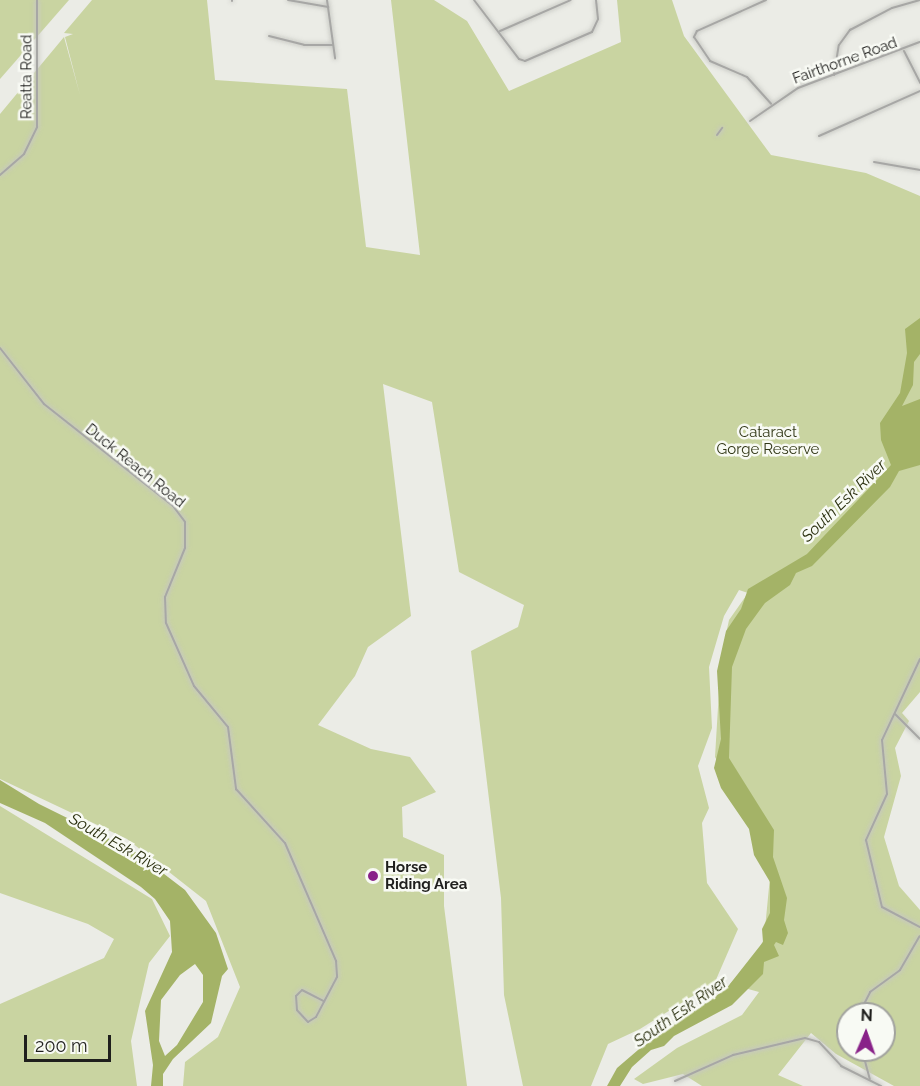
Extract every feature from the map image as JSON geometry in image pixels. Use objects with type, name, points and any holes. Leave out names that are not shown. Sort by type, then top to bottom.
[{"type":"street","name":"Reatta Road","points":[[0,176],[24,154],[37,127],[37,0]]},
{"type":"street","points":[[288,0],[328,7]]},
{"type":"street","points":[[327,0],[335,58]]},
{"type":"street","points":[[474,0],[519,59],[528,61],[592,32],[598,19],[596,0]]},
{"type":"street","points":[[499,31],[571,0]]},
{"type":"street","points":[[766,0],[697,31],[694,37],[710,61],[747,77],[771,104]]},
{"type":"street","points":[[834,75],[839,45],[850,30],[874,15],[920,0]]},
{"type":"street","points":[[269,36],[304,45],[333,45]]},
{"type":"street","name":"Fairthorne Road","points":[[750,121],[771,104],[798,88],[904,51],[920,42]]},
{"type":"street","points":[[904,51],[920,83]]},
{"type":"street","points":[[819,136],[920,91]]},
{"type":"street","points":[[717,135],[722,128]]},
{"type":"street","points":[[874,162],[920,170]]},
{"type":"street","name":"Duck Reach Road","points":[[0,348],[44,404],[173,506],[185,522],[184,553],[164,604],[166,623],[194,686],[228,727],[236,789],[247,806],[285,843],[333,951],[338,975],[324,1002],[309,1022],[298,1013],[295,1004],[297,994],[305,990],[324,1002]]},
{"type":"street","points":[[920,659],[880,746],[887,794],[867,830],[866,844],[876,892],[884,909],[920,927]]},
{"type":"street","points":[[899,705],[902,720]]},
{"type":"street","points":[[895,714],[920,739]]},
{"type":"street","points":[[865,1002],[870,992],[900,970],[920,936]]},
{"type":"street","points":[[675,1081],[733,1055],[805,1038],[819,1042],[836,1061],[881,1086]]},
{"type":"street","points":[[865,1062],[871,1081]]},
{"type":"street","points":[[857,1074],[867,1072]]},
{"type":"green space","points":[[0,0],[69,0],[0,79]]},
{"type":"green space","name":"Cataract Gorge Reserve","points":[[92,0],[207,0],[215,80],[347,89],[366,247],[420,255],[391,0],[434,0],[467,21],[509,91],[621,42],[617,0],[672,0],[684,36],[771,155],[866,173],[920,196],[920,692],[902,713],[909,721],[895,748],[901,776],[884,837],[899,886],[920,910],[920,1086],[894,1086],[850,1062],[896,1062],[896,1002],[836,1002],[836,1054],[811,1033],[778,1075],[803,1086],[702,1086],[683,1074],[643,1084],[634,1079],[677,1048],[742,1015],[759,992],[730,984],[757,953],[764,939],[772,856],[715,757],[721,657],[729,620],[748,593],[739,590],[724,616],[709,667],[712,728],[698,766],[709,808],[702,823],[707,883],[738,929],[715,982],[640,1029],[608,1044],[591,1086],[523,1086],[504,995],[501,898],[471,651],[518,627],[524,605],[459,572],[432,402],[383,384],[411,616],[368,647],[355,676],[318,725],[371,749],[410,757],[436,792],[402,807],[403,837],[444,855],[444,906],[467,1086],[183,1086],[185,1062],[218,1037],[240,987],[206,901],[127,839],[0,779],[0,114],[64,37],[80,95],[65,37],[73,34],[64,33]]},
{"type":"green space","points":[[0,806],[152,899],[170,936],[149,963],[131,1041],[137,1086],[0,1086],[0,1004],[104,958],[114,939],[88,924],[0,893]]},
{"type":"water","points":[[920,318],[920,354],[914,362],[913,385],[902,406],[920,399],[920,465],[899,471],[890,487],[812,566],[796,573],[790,585],[765,603],[746,629],[732,667],[729,758],[774,830],[773,857],[787,898],[784,920],[788,933],[783,945],[776,942],[774,945],[779,956],[764,962],[763,974],[732,1005],[674,1036],[664,1046],[651,1050],[632,1067],[620,1086],[607,1086],[617,1068],[638,1050],[726,989],[763,942],[762,929],[770,913],[770,882],[754,855],[749,829],[721,788],[714,768],[721,739],[717,671],[726,631],[741,609],[748,589],[807,554],[891,465],[881,440],[880,423],[900,393],[907,353],[905,329]]},
{"type":"water","name":"South Esk River","points":[[0,780],[39,804],[134,851],[185,890],[216,933],[228,969],[222,976],[211,1023],[173,1059],[163,1074],[163,1086],[151,1086],[153,1065],[145,1011],[172,952],[170,921],[155,899],[141,887],[45,823],[0,803]],"holes":[[[195,964],[203,975],[203,1002],[177,1045],[165,1056],[159,1041],[161,1000],[180,975]]]},
{"type":"place","name":"Horse Riding Area","points":[[373,876]]}]
